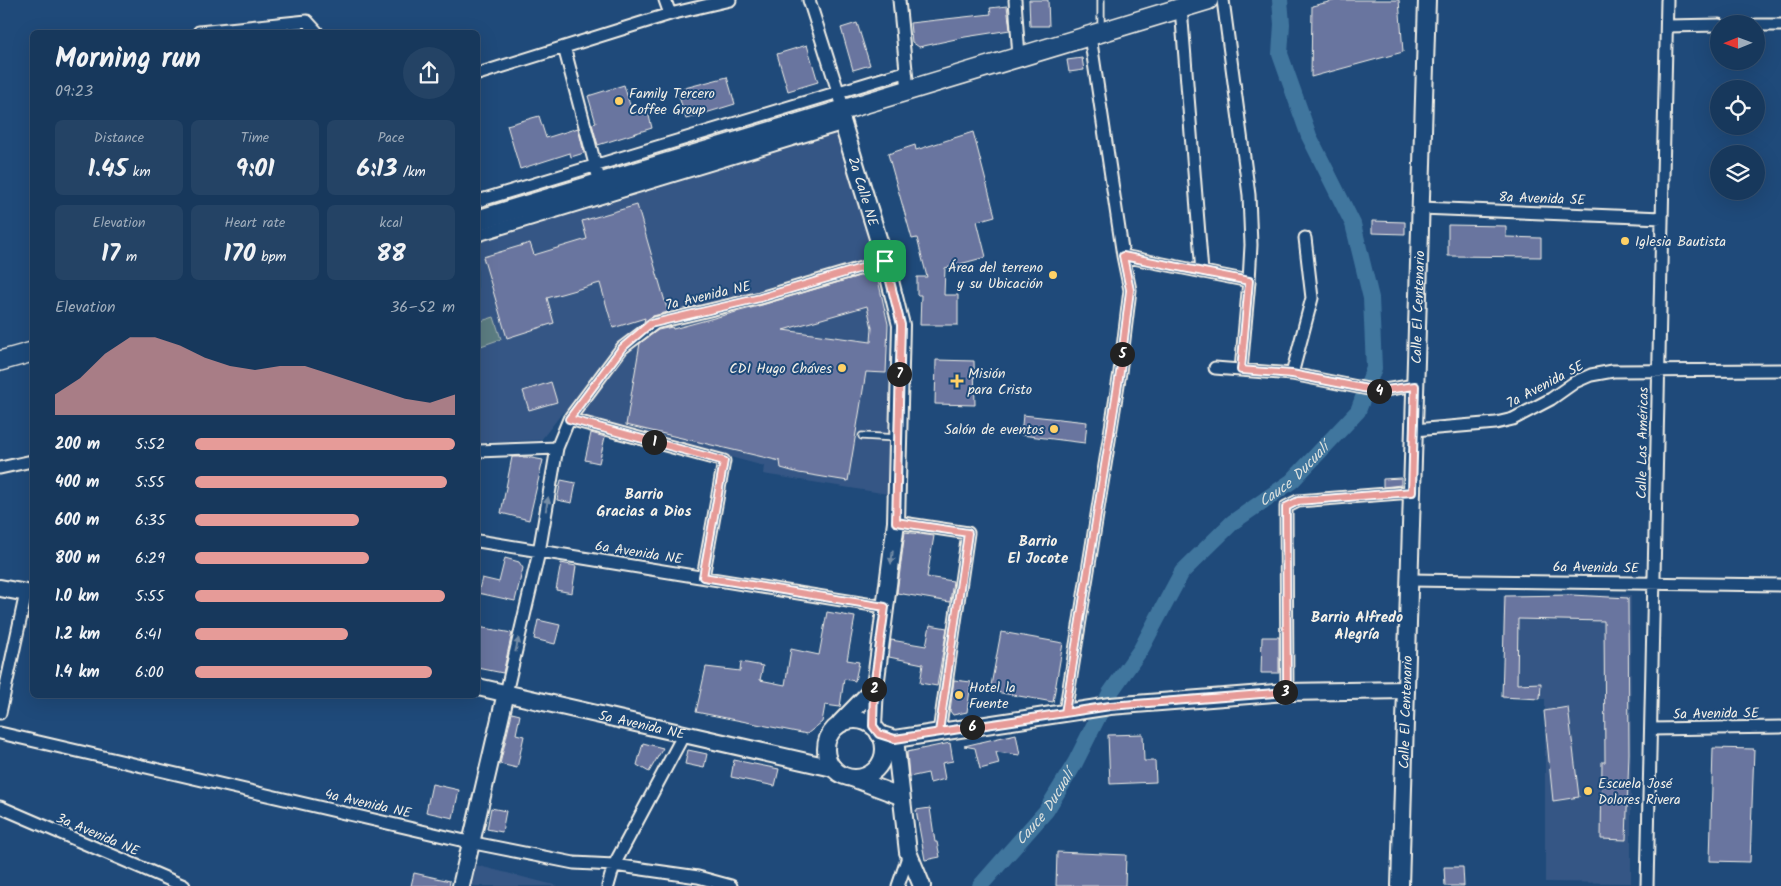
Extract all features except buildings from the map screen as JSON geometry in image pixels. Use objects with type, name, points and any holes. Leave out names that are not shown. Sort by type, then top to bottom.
[{"type":"main road","points":[[480,219],[600,183],[842,115],[908,90],[1208,0]]},
{"type":"main road","points":[[0,361],[30,353]]},
{"type":"street","points":[[665,0],[670,14]]},
{"type":"street","points":[[480,73],[670,14],[730,0]]},
{"type":"street","points":[[480,234],[842,115],[839,92],[809,0]]},
{"type":"street","points":[[899,0],[908,90]]},
{"type":"street","points":[[1015,0],[1019,57]]},
{"type":"street","points":[[1223,0],[1249,195],[1251,245],[1241,370]]},
{"type":"street","name":"Calle El Centenario","points":[[1400,886],[1427,0]]},
{"type":"street","name":"Calle Las Américas","points":[[1647,886],[1667,0]]},
{"type":"street","points":[[1181,8],[1202,272]]},
{"type":"street","points":[[219,30],[307,21],[315,30]]},
{"type":"street","points":[[1765,25],[1781,24]]},
{"type":"street","points":[[1667,26],[1710,25]]},
{"type":"street","points":[[1065,713],[1124,344],[1130,290],[1123,256],[1095,34]]},
{"type":"street","points":[[564,47],[600,183]]},
{"type":"street","points":[[480,200],[905,72]]},
{"type":"street","name":"2a Calle NE","points":[[842,115],[885,261],[901,325],[896,522],[874,687],[876,730]]},
{"type":"street","name":"8a Avenida SE","points":[[1420,208],[1662,218]]},
{"type":"street","points":[[1292,374],[1312,298],[1304,238]]},
{"type":"street","points":[[1123,256],[1249,281]]},
{"type":"street","name":"7a Avenida NE","points":[[506,693],[538,552],[557,448],[569,419],[622,348],[650,324],[760,298],[885,261]]},
{"type":"street","points":[[1215,368],[1292,374],[1378,391],[1415,386]]},
{"type":"street","name":"7a Avenida SE","points":[[1414,430],[1496,424],[1521,415],[1591,375],[1614,371],[1781,370]]},
{"type":"street","points":[[569,419],[724,461],[703,577]]},
{"type":"street","points":[[480,451],[557,448]]},
{"type":"street","points":[[0,468],[30,460]]},
{"type":"street","points":[[1287,692],[1286,507],[1298,501],[1412,492]]},
{"type":"street","points":[[896,522],[968,533],[939,732]]},
{"type":"street","name":"6a Avenida NE","points":[[480,541],[885,607]]},
{"type":"street","name":"6a Avenida SE","points":[[1410,580],[1781,585]]},
{"type":"street","points":[[0,588],[29,593],[0,713]]},
{"type":"street","name":"5a Avenida NE","points":[[480,687],[834,768]]},
{"type":"street","points":[[806,761],[827,741],[837,726],[874,687]]},
{"type":"street","points":[[837,726],[855,719],[895,739],[1110,706],[1287,692],[1406,690]]},
{"type":"street","points":[[460,886],[506,693]]},
{"type":"street","name":"5a Avenida SE","points":[[1651,730],[1781,728]]},
{"type":"street","points":[[876,730],[883,742],[883,756],[900,796]]},
{"type":"street","name":"4a Avenida NE","points":[[0,733],[469,842],[574,863],[614,864],[698,877],[731,886]]},
{"type":"street","points":[[608,886],[614,864],[684,734]]},
{"type":"street","points":[[850,777],[869,774],[895,739]]},
{"type":"street","points":[[895,739],[908,854],[922,886]]},
{"type":"street","points":[[827,741],[828,760],[841,774],[900,796]]},
{"type":"street","name":"3a Avenida NE","points":[[0,807],[184,886]]},
{"type":"street","points":[[898,886],[908,854]]},
{"type":"lane","points":[[1095,34],[1101,0]]},
{"type":"lane","points":[[862,436],[899,438]]},
{"type":"shaded area","points":[[844,130],[898,326],[894,495],[763,474],[764,466],[563,412],[541,440],[480,443],[480,240]]},
{"type":"shaded area","name":"Escuela José Dolores Rivera","points":[[1631,595],[1631,883],[1545,882],[1545,699],[1503,699],[1503,596]]},
{"type":"shaded area","points":[[475,865],[558,886],[470,886]]},
{"type":"green space","points":[[494,317],[501,339],[480,346],[480,321]]},
{"type":"waterway","name":"Cauce Ducualí","points":[[980,886],[1046,811],[1075,763],[1110,693],[1141,649],[1182,572],[1233,522],[1292,481],[1358,411],[1374,368],[1371,298],[1353,224],[1309,136],[1280,54],[1282,24],[1280,0]]},
{"type":"place","name":"Family Tercero Coffee Group","points":[[619,101]]},
{"type":"place","name":"Iglesia Bautista","points":[[1625,241]]},
{"type":"place","name":"Área del terreno y su Ubicación","points":[[1053,275]]},
{"type":"place","name":"CDI Hugo Cháves","points":[[842,368]]},
{"type":"place","name":"Misión para Cristo","points":[[957,381]]},
{"type":"place","name":"Salón de eventos","points":[[1054,429]]},
{"type":"place","name":"Hotel la Fuente","points":[[959,695]]},
{"type":"place","name":"Escuela José Dolores Rivera","points":[[1588,791]]},
{"type":"district","name":"Barrio Gracias a Dios","points":[[644,502]]},
{"type":"district","name":"Barrio El Jocote","points":[[1038,550]]},
{"type":"district","name":"Barrio Alfredo Alegría","points":[[1357,626]]},
{"type":"route","points":[[1123,256],[1249,281],[1241,370],[1292,374],[1378,391],[1415,386],[1412,492],[1298,501],[1286,507],[1287,692],[1110,706],[957,730],[895,739],[879,734],[873,726],[874,687],[885,607],[703,577],[724,461],[569,419],[622,348],[650,324],[760,298],[885,261],[901,325],[896,522],[968,533],[939,732],[1065,713],[1120,372],[1130,290],[1123,256]]}]
